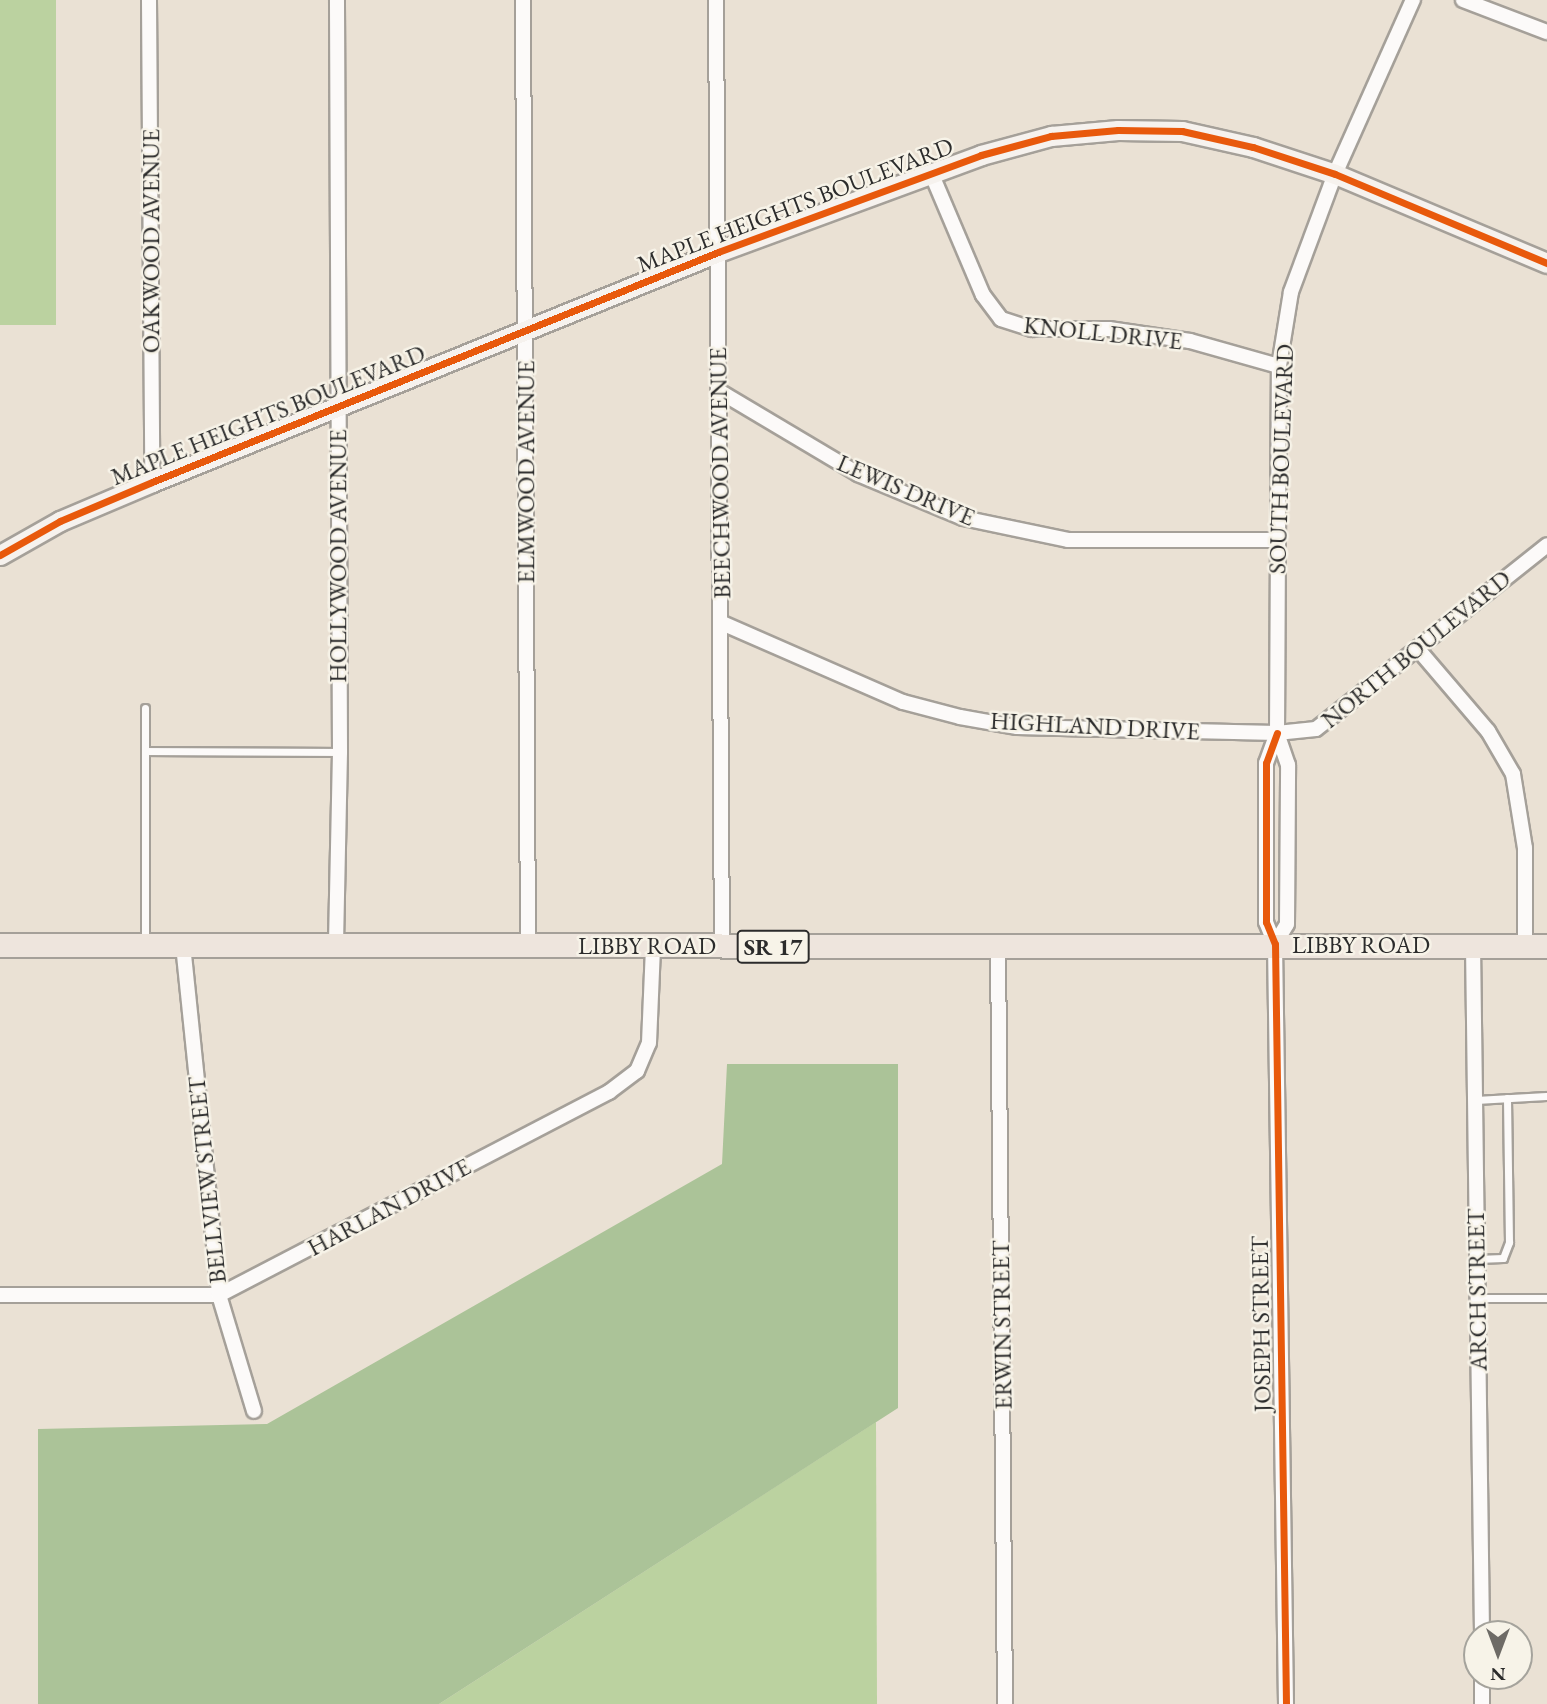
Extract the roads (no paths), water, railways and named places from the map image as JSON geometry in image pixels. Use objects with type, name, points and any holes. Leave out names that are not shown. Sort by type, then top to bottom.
[{"type":"main road","name":"LIBBY ROAD","points":[[0,945],[336,943],[653,947],[1275,944],[1536,946]]},
{"type":"street","name":"OAKWOOD AVENUE","points":[[149,0],[152,482]]},
{"type":"street","name":"HOLLYWOOD AVENUE","points":[[336,943],[340,752],[337,0]]},
{"type":"street","name":"ELMWOOD AVENUE","points":[[523,0],[528,945]]},
{"type":"street","name":"BEECHWOOD AVENUE","points":[[716,0],[722,947]]},
{"type":"street","name":"SOUTH BOULEVARD","points":[[1275,944],[1287,924],[1287,765],[1277,733],[1279,366],[1291,292],[1335,174],[1413,0]]},
{"type":"street","points":[[1463,0],[1547,32]]},
{"type":"street","name":"MAPLE HEIGHTS BOULEVARD","points":[[2,548],[152,482],[718,252],[932,176],[981,155],[1051,136],[1118,130],[1182,131],[1253,147],[1335,174],[1547,263]]},
{"type":"street","name":"KNOLL DRIVE","points":[[932,176],[983,295],[1001,320],[1032,329],[1109,329],[1189,341],[1279,366]]},
{"type":"street","name":"LEWIS DRIVE","points":[[719,391],[858,474],[963,518],[1068,540],[1277,540]]},
{"type":"street","name":"NORTH BOULEVARD","points":[[1277,733],[1316,729],[1547,545]]},
{"type":"street","name":"HIGHLAND DRIVE","points":[[722,622],[903,702],[960,718],[1017,727],[1277,733]]},
{"type":"street","points":[[1418,648],[1488,731],[1513,774],[1536,946]]},
{"type":"street","name":"SOUTH BOULEVARD","points":[[1275,944],[1266,926],[1266,763],[1277,733]]},
{"type":"street","name":"JOSEPH STREET","points":[[1275,944],[1286,1704]]},
{"type":"street","name":"BELLVIEW STREET","points":[[183,945],[219,1296],[254,1411]]},
{"type":"street","name":"ARCH STREET","points":[[1474,945],[1482,1620]]},
{"type":"street","name":"ERWIN STREET","points":[[998,946],[1005,1704]]},
{"type":"street","name":"HARLAN DRIVE","points":[[0,1295],[219,1296],[609,1092],[637,1071],[649,1043],[653,947]]},
{"type":"lane","points":[[145,708],[145,945]]},
{"type":"lane","points":[[145,751],[340,752]]},
{"type":"lane","points":[[1475,1100],[1547,1096]]},
{"type":"lane","points":[[1477,1259],[1503,1258],[1509,1242],[1507,1098]]},
{"type":"lane","points":[[1478,1298],[1547,1298]]}]
